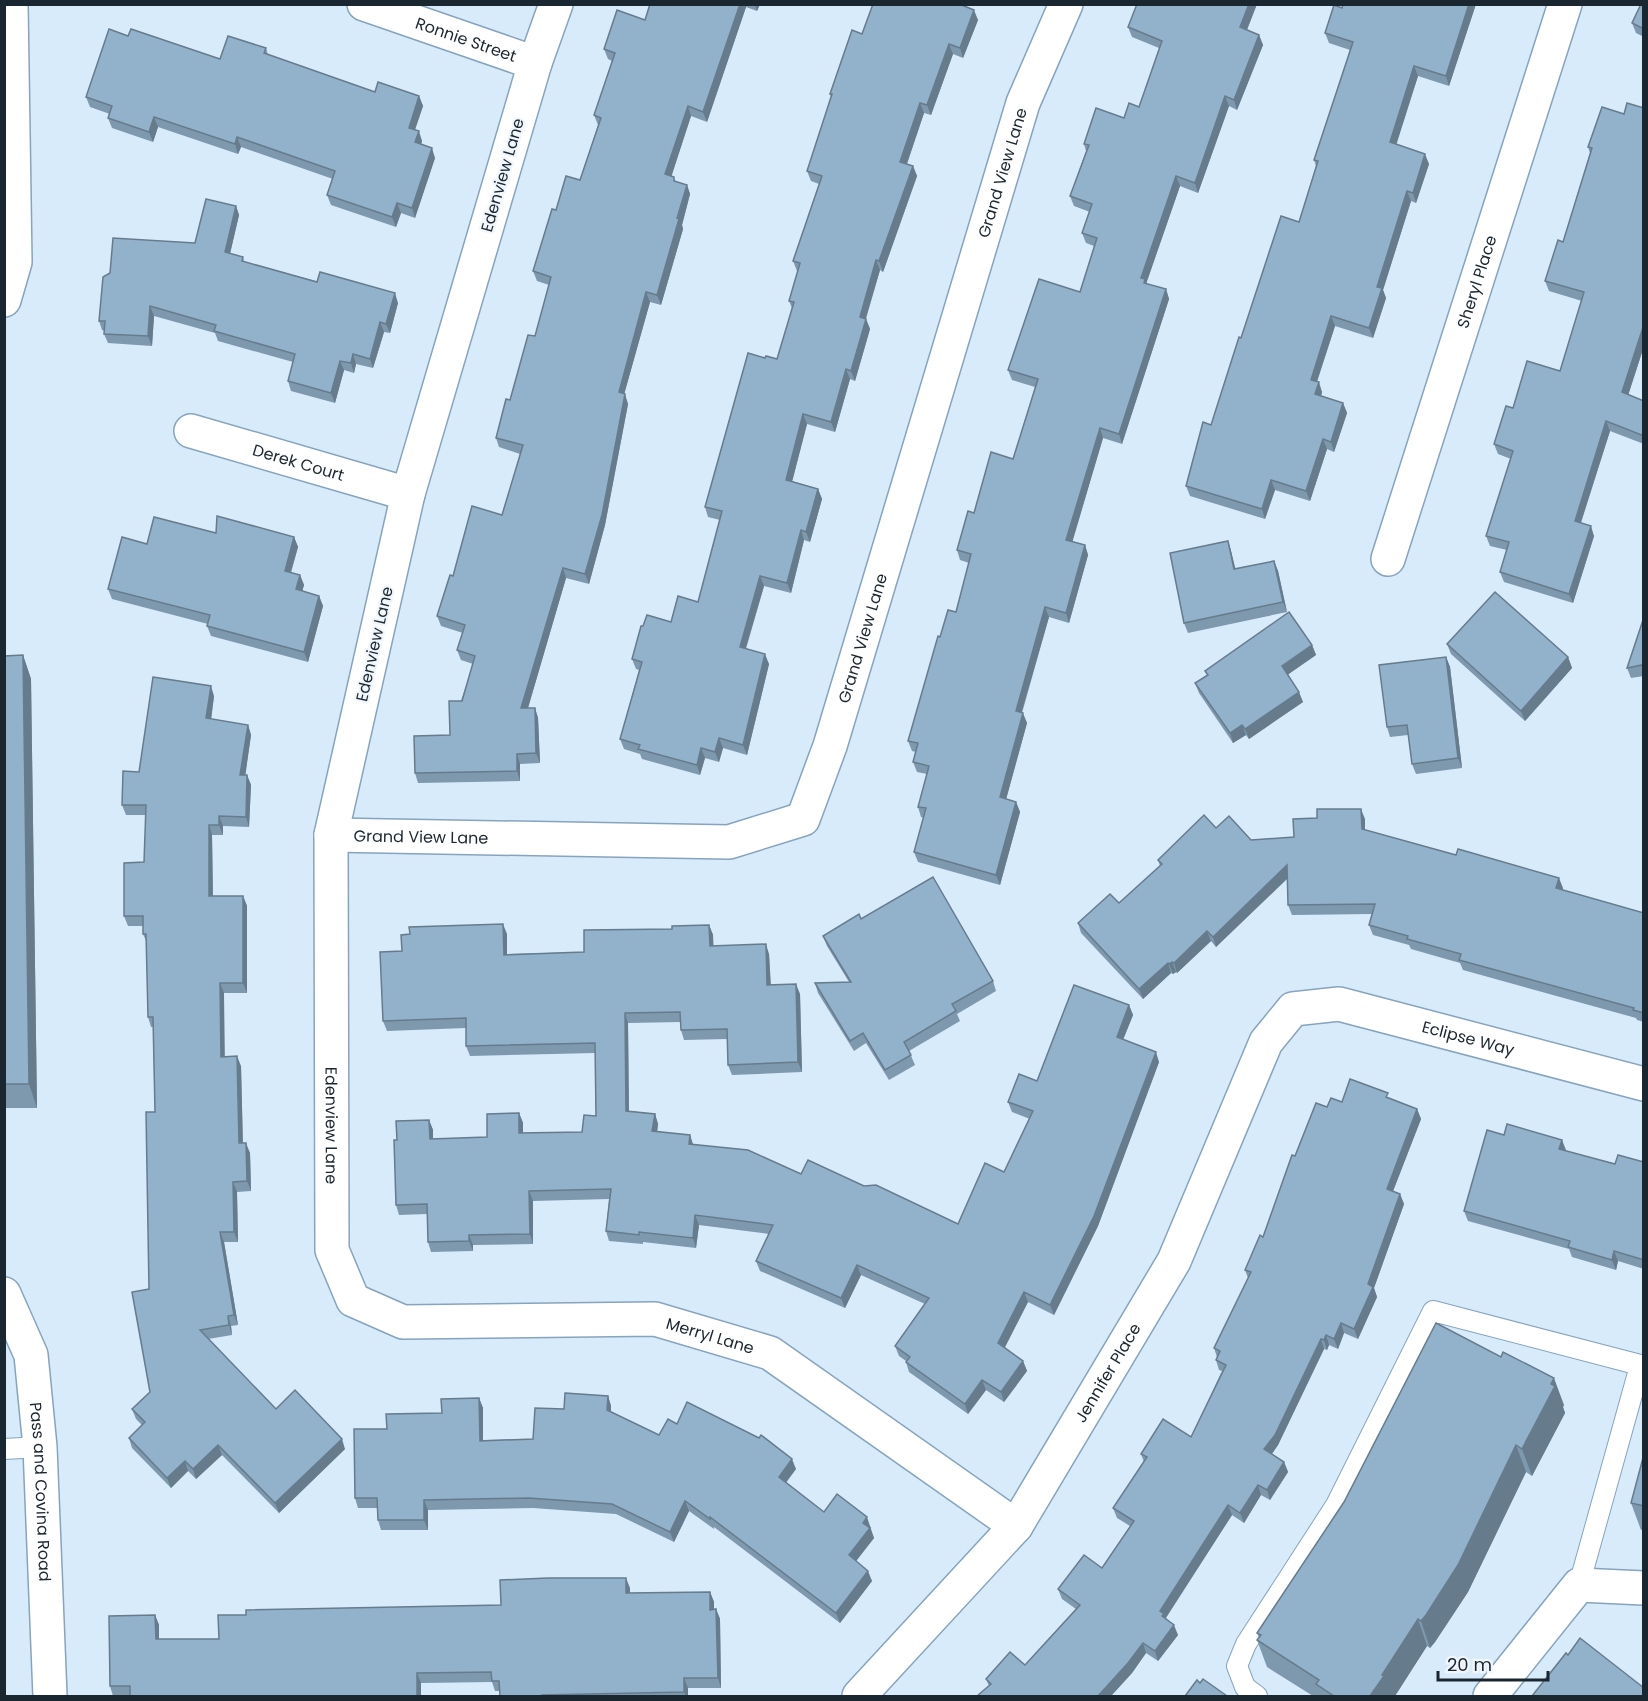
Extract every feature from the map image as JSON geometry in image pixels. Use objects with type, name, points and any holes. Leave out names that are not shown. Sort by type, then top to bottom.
[{"type":"street","points":[[4,300],[15,262],[11,4]]},
{"type":"street","name":"Ronnie Street","points":[[364,4],[535,63]]},
{"type":"street","name":"Edenview Lane","points":[[353,1300],[332,1250],[331,835],[408,494],[535,63],[556,4]]},
{"type":"street","name":"Grand View Lane","points":[[331,835],[729,842],[803,819],[830,746],[1023,103],[1066,4]]},
{"type":"street","name":"Sheryl Place","points":[[1388,560],[1564,4]]},
{"type":"street","name":"Derek Court","points":[[191,431],[408,494]]},
{"type":"street","name":"Eclipse Way","points":[[1293,1009],[1339,1004],[1644,1084]]},
{"type":"street","name":"Jennifer Place","points":[[859,1696],[1016,1526],[1174,1261],[1266,1042],[1293,1009]]},
{"type":"street","name":"Pass and Covina Road","points":[[4,1294],[31,1355],[40,1447],[50,1696]]},
{"type":"street","name":"Merryl Lane","points":[[353,1300],[404,1322],[655,1319],[771,1353],[1016,1526]]},
{"type":"street","points":[[1490,1696],[1579,1585],[1644,1588]]},
{"type":"lane","points":[[1257,1696],[1245,1687],[1237,1666],[1246,1644],[1336,1505],[1432,1311],[1642,1366],[1579,1585]]},
{"type":"lane","points":[[4,1449],[40,1447]]},
{"type":"building","points":[[650,4],[740,4],[703,112],[688,106],[665,174],[674,177],[674,181],[687,185],[657,295],[646,292],[619,392],[625,394],[602,515],[585,574],[563,568],[521,708],[535,708],[536,753],[517,754],[517,771],[415,773],[414,736],[450,735],[449,701],[462,701],[475,656],[457,650],[465,625],[437,616],[450,575],[453,576],[472,506],[502,515],[523,445],[496,438],[506,399],[510,400],[528,335],[535,336],[551,277],[533,271],[552,209],[556,210],[566,176],[580,180],[601,118],[594,115],[615,53],[604,49],[617,10],[645,20]]},
{"type":"building","points":[[873,4],[959,4],[974,10],[960,48],[949,44],[927,105],[920,103],[900,162],[913,166],[879,261],[876,260],[860,317],[866,319],[851,371],[846,369],[831,422],[803,414],[786,480],[818,489],[806,532],[801,530],[787,583],[760,576],[740,647],[765,654],[743,745],[719,738],[715,752],[701,748],[697,765],[638,749],[640,745],[620,739],[642,662],[632,659],[641,626],[647,615],[671,622],[678,596],[698,602],[722,511],[705,507],[748,353],[777,359],[794,302],[789,301],[800,263],[793,261],[822,176],[807,171],[852,30],[862,34]]},
{"type":"building","points":[[1137,4],[1249,4],[1240,27],[1259,35],[1234,100],[1225,96],[1195,183],[1176,176],[1141,278],[1145,279],[1144,283],[1166,289],[1119,434],[1100,428],[1066,540],[1085,545],[1066,613],[1045,607],[1016,711],[1023,713],[1000,797],[1016,802],[996,875],[914,852],[926,808],[918,807],[929,766],[913,762],[918,743],[908,741],[938,636],[940,637],[948,610],[956,612],[971,554],[957,550],[968,511],[974,513],[991,452],[1013,459],[1038,379],[1008,370],[1039,279],[1080,292],[1097,238],[1082,233],[1092,204],[1070,196],[1089,145],[1084,144],[1096,108],[1124,118],[1129,103],[1139,107],[1162,41],[1128,27]]},
{"type":"building","points":[[1343,4],[1469,4],[1446,76],[1414,66],[1390,142],[1425,154],[1413,193],[1407,191],[1377,287],[1382,288],[1369,328],[1331,316],[1311,380],[1319,382],[1315,394],[1343,403],[1331,442],[1323,439],[1306,491],[1271,480],[1262,509],[1186,486],[1203,422],[1211,425],[1281,216],[1299,222],[1318,161],[1314,160],[1353,42],[1325,33],[1334,5],[1342,8]]},
{"type":"building","points":[[1641,4],[1644,4],[1644,29],[1632,23]]},
{"type":"building","points":[[109,29],[128,36],[131,29],[220,59],[228,36],[266,48],[264,53],[375,92],[378,82],[419,96],[409,128],[419,131],[415,142],[432,148],[412,208],[397,203],[392,217],[327,195],[335,171],[237,137],[235,144],[154,117],[149,132],[108,118],[112,106],[86,97]]},
{"type":"building","points":[[1627,103],[1644,108],[1644,324],[1622,392],[1644,401],[1644,436],[1606,421],[1575,521],[1591,526],[1569,594],[1500,572],[1509,542],[1486,536],[1513,451],[1494,444],[1506,406],[1513,408],[1527,361],[1560,371],[1584,292],[1545,281],[1558,240],[1563,242],[1592,148],[1588,147],[1602,107],[1624,114]]},
{"type":"building","points":[[206,199],[236,206],[225,252],[243,257],[242,261],[317,282],[320,272],[395,293],[386,324],[380,322],[370,359],[353,354],[351,363],[340,361],[331,393],[288,381],[295,354],[214,331],[216,325],[150,306],[148,336],[104,334],[105,321],[99,321],[103,277],[110,273],[113,238],[195,243]]},
{"type":"building","points":[[217,516],[294,537],[285,571],[300,575],[296,589],[319,596],[304,652],[207,626],[210,615],[108,589],[122,537],[147,544],[154,517],[216,533]]},
{"type":"building","points":[[1228,541],[1234,569],[1274,561],[1283,602],[1184,623],[1170,553]]},
{"type":"building","points":[[1495,592],[1568,657],[1521,711],[1447,644]]},
{"type":"building","points":[[1289,612],[1312,645],[1282,666],[1299,692],[1245,729],[1242,725],[1230,733],[1195,683],[1208,675],[1205,671]]},
{"type":"building","points":[[1644,617],[1644,673],[1642,665],[1627,668]]},
{"type":"building","points":[[23,655],[29,1084],[4,1084],[4,656]]},
{"type":"building","points":[[1446,657],[1458,758],[1412,764],[1407,725],[1387,727],[1379,665]]},
{"type":"building","points":[[153,677],[211,686],[206,718],[248,725],[240,775],[247,775],[246,817],[219,816],[219,825],[209,825],[209,896],[243,896],[243,983],[220,983],[221,1057],[237,1056],[239,1143],[246,1143],[247,1181],[233,1182],[234,1232],[220,1232],[234,1315],[228,1316],[229,1325],[200,1330],[276,1409],[295,1390],[342,1439],[275,1503],[218,1445],[193,1469],[185,1461],[167,1478],[129,1438],[145,1422],[132,1409],[150,1392],[132,1292],[149,1289],[146,1112],[155,1112],[153,1017],[148,1017],[146,934],[143,934],[143,916],[124,916],[124,863],[144,862],[146,805],[122,805],[123,771],[139,772]]},
{"type":"building","points":[[1317,809],[1361,809],[1362,829],[1456,855],[1458,849],[1559,878],[1556,888],[1644,913],[1644,1013],[1633,1010],[1634,1008],[1459,960],[1461,954],[1407,939],[1408,936],[1369,925],[1375,904],[1288,905],[1287,865],[1213,937],[1207,931],[1174,963],[1168,963],[1139,989],[1078,923],[1110,894],[1119,903],[1162,864],[1158,860],[1204,815],[1216,828],[1229,816],[1251,840],[1294,837],[1293,819],[1317,818]]},
{"type":"building","points":[[933,877],[993,981],[952,1004],[956,1011],[904,1042],[911,1055],[885,1070],[863,1033],[850,1041],[815,983],[851,982],[823,936],[859,914],[861,919]]},
{"type":"building","points":[[503,924],[504,955],[584,952],[584,930],[672,929],[672,926],[709,925],[710,946],[766,944],[767,985],[796,984],[798,1062],[728,1065],[727,1029],[681,1030],[680,1012],[625,1013],[626,1111],[655,1114],[652,1131],[690,1135],[689,1144],[748,1150],[801,1174],[808,1160],[864,1186],[876,1185],[958,1224],[985,1163],[1004,1172],[1033,1111],[1008,1102],[1019,1074],[1037,1081],[1074,985],[1129,1005],[1117,1037],[1156,1052],[1094,1216],[1050,1305],[1024,1292],[998,1343],[1023,1361],[1001,1392],[982,1380],[965,1404],[906,1362],[910,1357],[895,1346],[929,1298],[857,1265],[841,1298],[756,1261],[773,1225],[695,1215],[693,1238],[606,1231],[611,1189],[529,1191],[530,1234],[469,1235],[469,1241],[428,1242],[427,1204],[396,1205],[394,1140],[397,1140],[396,1121],[429,1120],[430,1139],[487,1137],[487,1114],[519,1113],[519,1133],[582,1132],[584,1115],[596,1116],[595,1043],[466,1046],[466,1018],[383,1021],[380,952],[402,951],[401,935],[410,934],[409,927]]},
{"type":"building","points":[[1350,1079],[1388,1093],[1386,1097],[1417,1109],[1387,1189],[1400,1194],[1368,1284],[1373,1287],[1354,1329],[1341,1323],[1334,1339],[1326,1335],[1324,1340],[1321,1339],[1275,1435],[1264,1449],[1284,1462],[1267,1490],[1258,1485],[1240,1513],[1228,1505],[1160,1611],[1164,1614],[1162,1616],[1174,1625],[1155,1651],[1143,1643],[1098,1696],[977,1696],[991,1684],[986,1679],[1010,1652],[1025,1665],[1080,1605],[1058,1589],[1084,1555],[1102,1568],[1134,1521],[1113,1508],[1147,1457],[1141,1454],[1163,1419],[1191,1437],[1226,1365],[1216,1360],[1220,1351],[1214,1348],[1251,1272],[1245,1270],[1260,1235],[1263,1237],[1292,1155],[1295,1156],[1316,1103],[1327,1107],[1331,1098],[1342,1102]]},
{"type":"building","points":[[1507,1124],[1562,1140],[1559,1149],[1615,1164],[1618,1155],[1644,1162],[1644,1260],[1614,1251],[1612,1260],[1568,1247],[1570,1241],[1464,1211],[1487,1130],[1504,1135]]},
{"type":"building","points":[[1436,1323],[1501,1357],[1503,1352],[1554,1378],[1551,1384],[1555,1386],[1522,1449],[1516,1445],[1458,1565],[1426,1615],[1421,1621],[1418,1619],[1370,1696],[1334,1696],[1316,1684],[1319,1680],[1257,1640],[1261,1635],[1257,1633],[1344,1502]]},
{"type":"building","points":[[565,1393],[608,1396],[607,1410],[659,1435],[668,1419],[677,1424],[687,1402],[759,1438],[761,1435],[792,1459],[779,1477],[824,1512],[837,1494],[867,1517],[863,1523],[870,1528],[849,1555],[868,1571],[836,1613],[710,1517],[710,1519],[685,1501],[670,1532],[612,1504],[529,1498],[424,1500],[424,1520],[378,1520],[377,1498],[355,1498],[354,1429],[387,1429],[386,1414],[442,1413],[441,1399],[479,1398],[480,1441],[533,1439],[535,1408],[564,1409]]},
{"type":"building","points":[[1644,1454],[1644,1506],[1631,1503]]},
{"type":"building","points":[[626,1578],[626,1593],[710,1592],[710,1610],[716,1609],[718,1678],[684,1678],[684,1692],[542,1696],[500,1696],[499,1681],[492,1681],[491,1672],[417,1673],[417,1696],[130,1696],[130,1686],[110,1686],[109,1616],[155,1615],[156,1639],[219,1639],[218,1615],[246,1615],[246,1610],[501,1605],[500,1580]]},
{"type":"building","points":[[1580,1638],[1644,1688],[1644,1696],[1532,1696]]},
{"type":"building","points":[[1203,1679],[1227,1696],[1185,1696],[1197,1680],[1200,1683]]}]
